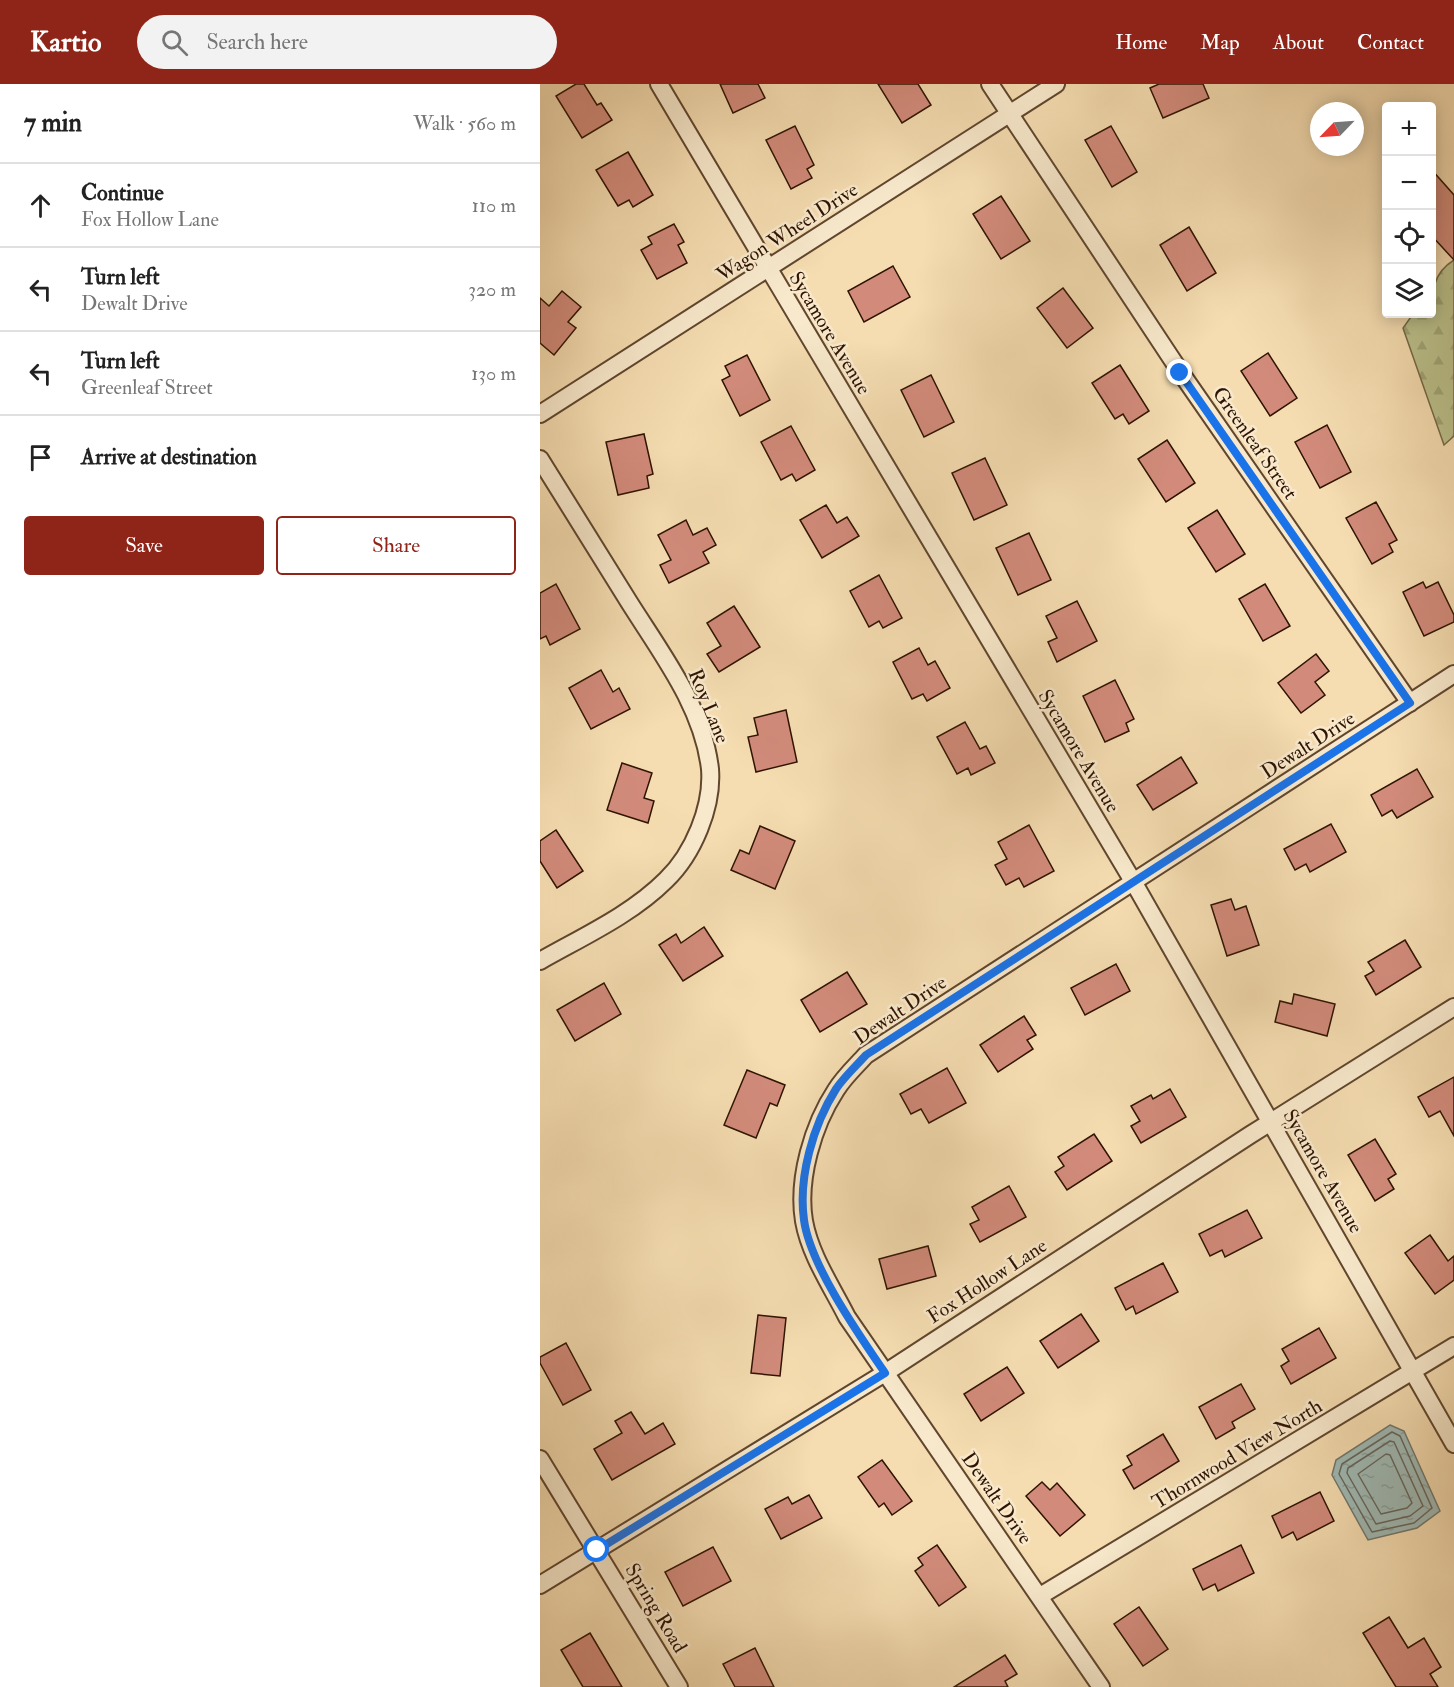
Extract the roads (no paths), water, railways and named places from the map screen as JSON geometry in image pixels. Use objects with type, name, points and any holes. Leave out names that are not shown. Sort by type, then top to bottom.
[{"type":"street","name":"Sycamore Avenue","points":[[659,84],[1134,883],[1454,1444]]},
{"type":"street","name":"Greenleaf Street","points":[[990,84],[1180,373],[1410,703]]},
{"type":"street","name":"Wagon Wheel Drive","points":[[540,414],[1056,84]]},
{"type":"street","name":"Roy Lane","points":[[540,459],[680,682],[701,732],[710,769],[708,801],[697,832],[685,855],[668,879],[643,901],[540,961]]},
{"type":"street","name":"Dewalt Drive","points":[[1101,1687],[847,1317],[811,1245],[804,1221],[805,1177],[823,1114],[837,1088],[866,1055],[1454,674]]},
{"type":"street","name":"Fox Hollow Lane","points":[[540,1585],[885,1373],[1271,1122],[1454,1007]]},
{"type":"street","name":"Thornwood View North","points":[[1040,1596],[1454,1346]]},
{"type":"street","name":"Spring Road","points":[[540,1459],[680,1687]]},
{"type":"water","points":[[1390,1425],[1404,1431],[1440,1511],[1417,1528],[1368,1540],[1332,1475],[1336,1460]]}]
